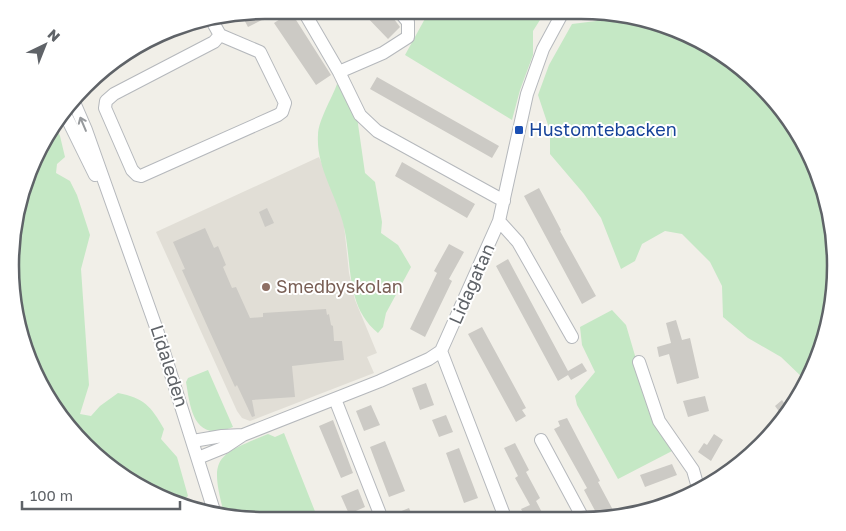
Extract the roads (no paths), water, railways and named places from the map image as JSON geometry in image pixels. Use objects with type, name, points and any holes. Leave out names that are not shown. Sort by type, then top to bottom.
[{"type":"street","points":[[308,19],[340,72],[360,115],[378,132],[504,201]]},
{"type":"street","points":[[340,72],[383,53],[408,38],[408,22],[406,19]]},
{"type":"street","name":"Lidagatan","points":[[441,351],[499,221],[527,94],[543,49],[559,19]]},
{"type":"street","points":[[214,24],[220,34],[260,52],[285,103],[282,112],[141,176],[137,175],[132,170],[105,108],[106,101],[114,94],[214,42],[220,34]]},
{"type":"street","name":"Lidaleden","points":[[76,108],[86,130],[193,441],[213,507]]},
{"type":"street","name":"Lidaleden","points":[[67,119],[117,220]]},
{"type":"street","points":[[499,221],[518,242],[572,338]]},
{"type":"street","points":[[193,441],[243,434],[335,400],[409,369],[441,351],[503,512]]},
{"type":"street","points":[[640,362],[659,421],[692,470],[697,483]]},
{"type":"street","points":[[335,400],[379,512]]},
{"type":"street","points":[[198,458],[225,447],[243,434]]},
{"type":"street","points":[[541,440],[580,512]]},
{"type":"place","name":"Hustomtebacken","points":[[519,130]]},
{"type":"place","name":"Smedbyskolan","points":[[266,287]]}]
